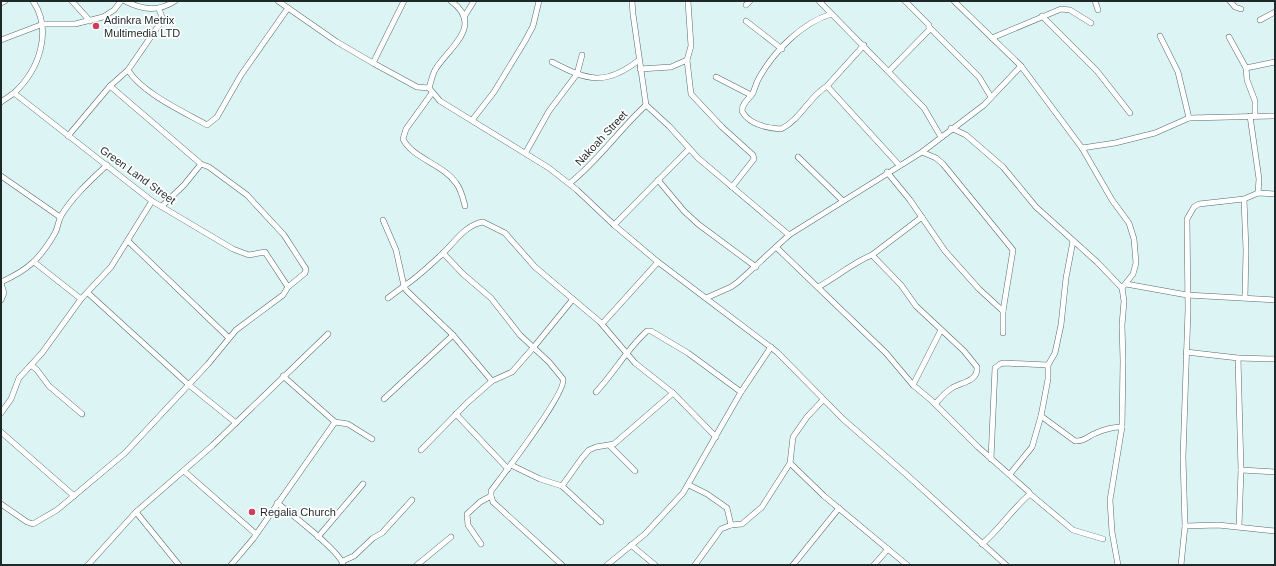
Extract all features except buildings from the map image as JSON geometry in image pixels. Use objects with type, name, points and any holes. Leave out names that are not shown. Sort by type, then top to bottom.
[{"type":"street","points":[[1,3],[5,1]]},
{"type":"street","points":[[1,102],[14,93],[38,59],[41,50],[43,24],[33,1]]},
{"type":"street","points":[[72,1],[90,20]]},
{"type":"street","points":[[1,40],[43,24],[60,25],[103,17],[114,10],[121,1]]},
{"type":"street","points":[[125,1],[142,7],[159,9],[175,1]]},
{"type":"street","points":[[278,1],[337,42],[417,87],[430,90],[440,100],[526,152],[570,183],[614,225],[658,262],[791,365],[823,400],[1006,565]]},
{"type":"street","points":[[373,63],[404,1]]},
{"type":"street","points":[[451,1],[459,8],[464,17]]},
{"type":"street","points":[[465,206],[456,183],[450,176],[413,150],[403,140],[403,136],[430,90],[435,71],[463,34],[464,17],[474,1]]},
{"type":"street","points":[[473,120],[494,92],[525,41],[533,26],[539,1]]},
{"type":"street","points":[[632,1],[646,105],[690,149],[789,235]]},
{"type":"street","points":[[688,1],[691,46],[686,60],[691,94],[722,128],[754,155],[752,164],[732,187]]},
{"type":"street","points":[[819,1],[864,45],[924,108],[941,137]]},
{"type":"street","points":[[905,1],[979,77],[992,97]]},
{"type":"street","points":[[954,1],[1021,66],[1082,148],[1112,200],[1129,223],[1133,231],[1136,250],[1136,263],[1133,274],[1122,288]]},
{"type":"street","points":[[1095,1],[1098,10]]},
{"type":"street","points":[[1230,1],[1235,7],[1241,9]]},
{"type":"street","points":[[128,70],[132,77],[156,95],[207,125],[217,117],[241,76],[288,8]]},
{"type":"street","points":[[68,136],[110,86],[128,70],[159,25],[162,18],[159,9]]},
{"type":"street","points":[[992,38],[1061,9],[1067,9],[1078,14],[1090,23]]},
{"type":"street","points":[[1260,20],[1275,12]]},
{"type":"street","points":[[831,14],[819,18],[802,28],[782,49],[759,78],[751,95],[743,105],[744,114],[763,127],[781,129],[791,123],[812,98],[827,86],[864,45]]},
{"type":"street","points":[[1042,16],[1097,71],[1130,113]]},
{"type":"street","points":[[746,21],[782,49]]},
{"type":"street","points":[[889,71],[929,30],[929,27]]},
{"type":"street","points":[[1160,36],[1178,72],[1190,118]]},
{"type":"street","points":[[1229,37],[1246,68],[1247,80],[1255,101],[1253,116],[1259,179],[1258,193]]},
{"type":"street","points":[[526,152],[549,111],[577,74],[582,55]]},
{"type":"street","points":[[552,62],[577,74],[599,79],[608,78],[618,74],[639,60]]},
{"type":"street","points":[[640,69],[671,67],[686,60]]},
{"type":"street","points":[[1246,68],[1275,62]]},
{"type":"street","points":[[706,298],[731,287],[756,267],[789,235],[922,152],[992,97],[1021,66]]},
{"type":"street","points":[[716,77],[751,95]]},
{"type":"street","points":[[1,504],[27,522],[33,524],[57,510],[125,453],[189,385],[241,326],[283,295],[288,287],[305,273],[306,269],[284,236],[247,195],[209,167],[201,164],[110,86]]},
{"type":"street","points":[[827,86],[899,166]]},
{"type":"street","name":"Green Land Street","points":[[14,93],[152,201],[246,254],[265,252],[288,287]]},
{"type":"street","name":"Nakoah Street","points":[[570,183],[585,171],[625,125],[646,105]]},
{"type":"street","points":[[1082,148],[1116,143],[1155,133],[1190,118],[1275,116]]},
{"type":"street","points":[[951,128],[966,135],[1003,167],[1033,204],[1114,278],[1122,288],[1124,301],[1122,326],[1122,427],[1110,500],[1112,532],[1118,565]]},
{"type":"street","points":[[614,225],[690,149]]},
{"type":"street","points":[[922,152],[936,158],[943,164],[1013,250],[1003,311],[1002,333]]},
{"type":"street","points":[[798,157],[843,201]]},
{"type":"street","points":[[162,206],[184,185],[201,164]]},
{"type":"street","points":[[1,300],[4,293],[1,282],[24,271],[34,262],[55,233],[60,217],[87,184],[107,165]]},
{"type":"street","points":[[888,172],[922,217],[944,251],[979,289],[1003,311]]},
{"type":"street","points":[[1,176],[60,217]]},
{"type":"street","points":[[658,180],[684,211],[698,224],[756,267]]},
{"type":"street","points":[[1181,565],[1185,526],[1183,457],[1187,295],[1186,227],[1190,213],[1199,204],[1244,199],[1258,193],[1275,194]]},
{"type":"street","points":[[1244,199],[1246,250],[1245,298]]},
{"type":"street","points":[[1,413],[11,399],[19,378],[42,353],[81,299],[111,267],[152,201]]},
{"type":"street","points":[[818,287],[832,280],[860,260],[872,255],[922,217]]},
{"type":"street","points":[[383,220],[396,250],[406,290],[453,335],[492,381]]},
{"type":"street","points":[[388,298],[443,252],[460,235],[476,224],[483,222],[488,223],[505,233],[535,267],[602,324],[626,354],[673,393],[716,437]]},
{"type":"street","points":[[128,241],[229,338]]},
{"type":"street","points":[[1010,474],[1032,447],[1041,416],[1048,379],[1048,365],[1055,353],[1061,325],[1066,278],[1073,241]]},
{"type":"street","points":[[776,248],[886,353],[913,386],[935,404],[991,459],[1010,474],[1067,527],[1103,539]]},
{"type":"street","points":[[443,252],[463,274],[491,298],[520,335],[563,379],[564,384],[548,413],[491,490],[493,502],[562,565]]},
{"type":"street","points":[[872,255],[901,285],[916,306],[973,360],[977,370],[972,379],[950,389],[935,404]]},
{"type":"street","points":[[34,262],[81,299]]},
{"type":"street","points":[[602,324],[658,262]]},
{"type":"street","points":[[1126,284],[1187,295],[1275,300]]},
{"type":"street","points":[[88,293],[189,385],[236,423]]},
{"type":"street","points":[[421,450],[456,414],[492,381],[512,372],[573,299]]},
{"type":"street","points":[[913,386],[941,330]]},
{"type":"street","points":[[596,392],[610,377],[626,354],[644,334],[647,331],[651,331],[688,353],[741,392]]},
{"type":"street","points":[[88,565],[136,512],[184,471],[236,423],[328,334]]},
{"type":"street","points":[[384,399],[453,335]]},
{"type":"street","points":[[607,565],[660,520],[689,485],[741,392],[771,348]]},
{"type":"street","points":[[1186,352],[1238,358],[1275,359]]},
{"type":"street","points":[[1238,358],[1241,470],[1239,526]]},
{"type":"street","points":[[991,459],[995,368],[1004,363],[1048,365]]},
{"type":"street","points":[[31,365],[37,370],[49,386],[82,414]]},
{"type":"street","points":[[283,376],[335,422],[348,424],[372,439]]},
{"type":"street","points":[[562,486],[589,450],[596,447],[610,446],[625,436],[673,393]]},
{"type":"street","points":[[695,565],[721,529],[731,525],[742,524],[762,507],[790,463],[793,437],[807,417],[823,400]]},
{"type":"street","points":[[456,414],[509,467],[562,486],[601,522]]},
{"type":"street","points":[[1041,416],[1075,441],[1080,441],[1094,433],[1111,427],[1122,427]]},
{"type":"street","points":[[231,565],[256,534],[335,422]]},
{"type":"street","points":[[1,432],[74,496]]},
{"type":"street","points":[[610,446],[635,471]]},
{"type":"street","points":[[790,463],[839,508],[907,565]]},
{"type":"street","points":[[1241,470],[1275,472]]},
{"type":"street","points":[[184,471],[256,534]]},
{"type":"street","points":[[318,537],[363,484]]},
{"type":"street","points":[[689,485],[707,494],[727,508],[731,525]]},
{"type":"street","points":[[982,544],[1030,494]]},
{"type":"street","points":[[481,544],[468,525],[467,514],[476,505],[491,496]]},
{"type":"street","points":[[277,503],[318,537],[343,563],[354,556],[373,538],[382,533],[412,500]]},
{"type":"street","points":[[793,565],[839,508]]},
{"type":"street","points":[[136,512],[179,565]]},
{"type":"street","points":[[1185,526],[1239,526],[1275,531]]},
{"type":"street","points":[[417,565],[451,537]]},
{"type":"street","points":[[631,545],[655,565]]},
{"type":"street","points":[[874,565],[888,549]]},
{"type":"place","name":"Adinkra Metrix Multimedia LTD","points":[[96,26]]},
{"type":"place","name":"Regalia Church","points":[[252,512]]}]
